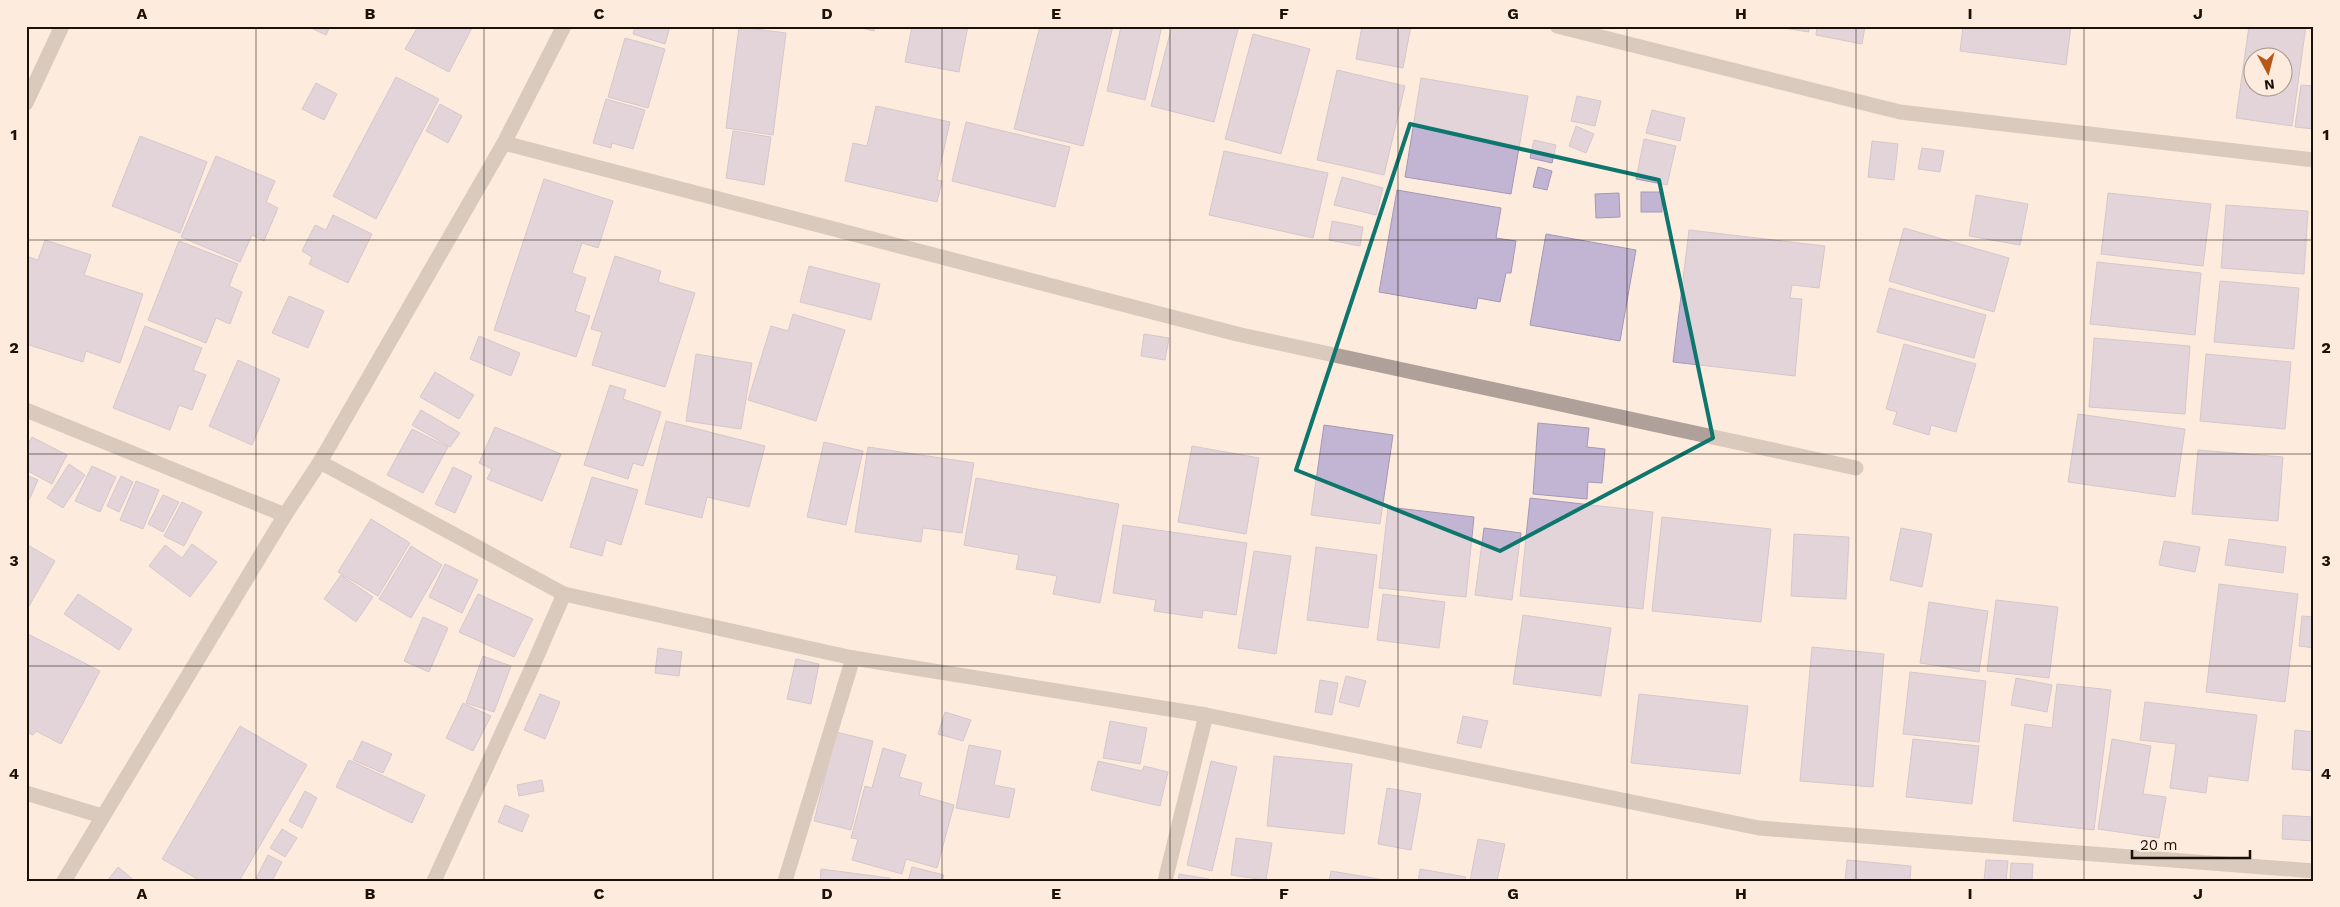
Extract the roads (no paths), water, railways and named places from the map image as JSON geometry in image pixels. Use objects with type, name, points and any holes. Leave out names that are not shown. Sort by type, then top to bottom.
[{"type":"street","points":[[26,103],[62,26]]},
{"type":"street","points":[[64,881],[285,515],[320,462],[504,143],[564,26]]},
{"type":"street","points":[[1557,26],[1900,112],[2314,160]]},
{"type":"street","points":[[504,143],[1237,334],[1856,468]]},
{"type":"street","points":[[26,410],[285,515]]},
{"type":"street","points":[[320,462],[564,594],[853,658],[1206,715],[1759,828],[2314,871]]},
{"type":"street","points":[[434,881],[564,594]]},
{"type":"street","points":[[786,881],[853,658]]},
{"type":"street","points":[[1164,881],[1206,715]]},
{"type":"street","points":[[26,793],[102,816]]}]
